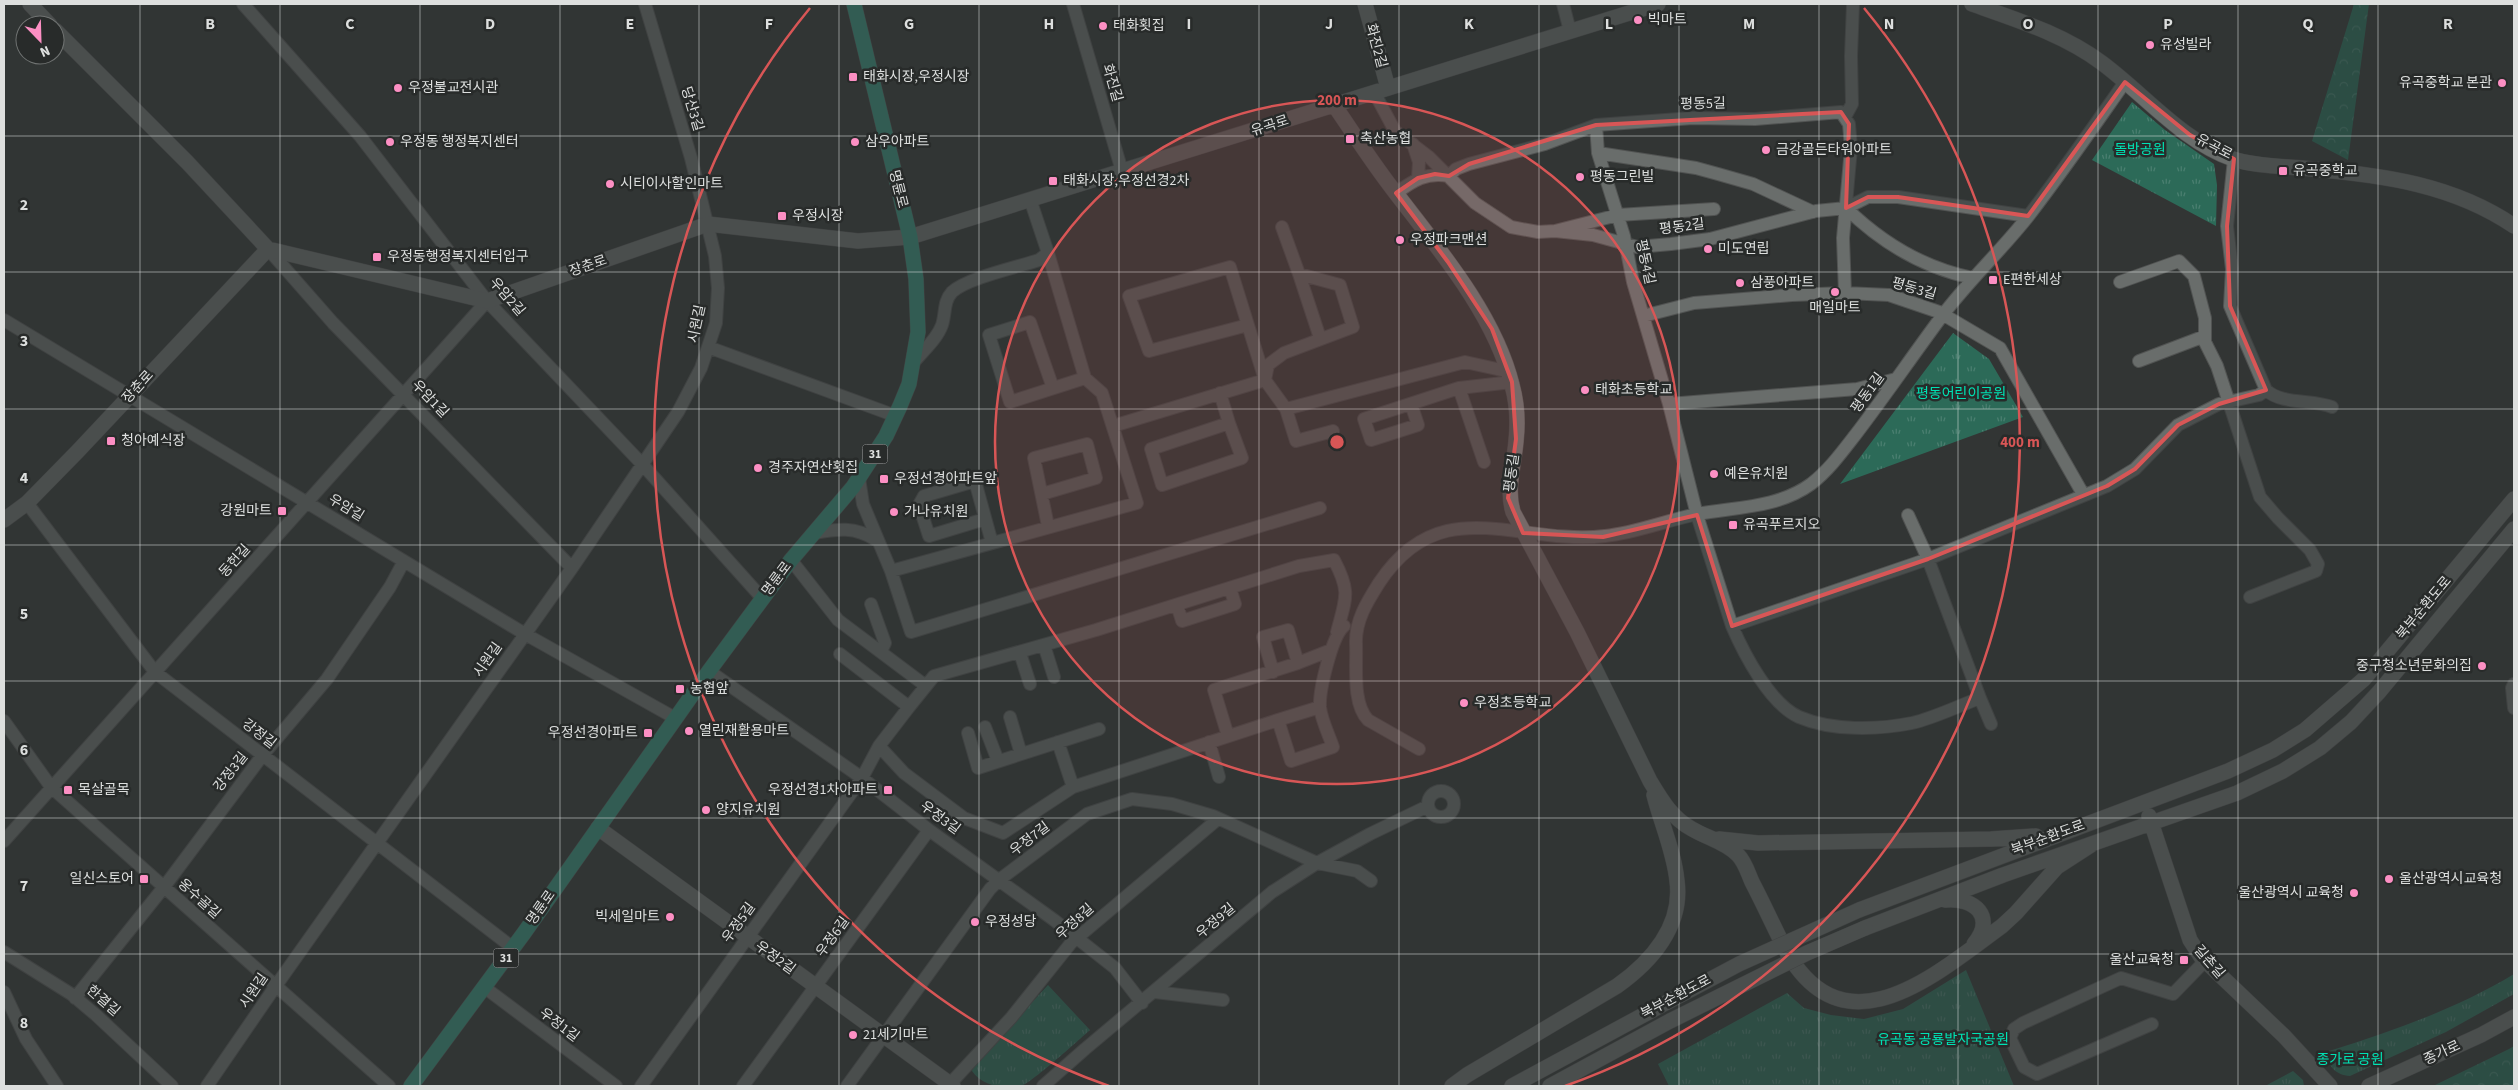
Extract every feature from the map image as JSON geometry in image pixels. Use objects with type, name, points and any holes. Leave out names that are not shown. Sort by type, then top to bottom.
[{"type":"main road","points":[[30,4],[40,15]]},
{"type":"main road","name":"명륜로","points":[[411,1086],[513,948],[709,671],[791,560],[858,478],[886,436],[896,416],[909,384],[914,362],[918,332],[918,306],[910,238],[854,4]]},
{"type":"main road","name":"화진2길","points":[[1365,4],[1381,90]]},
{"type":"main road","name":"유곡로","points":[[910,238],[1658,4]]},
{"type":"main road","name":"유곡로","points":[[1972,4],[2034,26],[2072,43],[2126,82],[2190,136],[2234,159],[2258,164],[2393,178],[2452,195],[2512,220]]},
{"type":"main road","points":[[65,40],[186,162],[268,249],[488,300]]},
{"type":"main road","name":"평동길","points":[[1334,105],[1396,193],[1448,262],[1492,329],[1509,377],[1517,409],[1516,439],[1508,498],[1523,533],[1577,632],[1650,782],[1664,804],[1677,819],[1706,835]]},
{"type":"main road","name":"장춘로","points":[[488,300],[708,224],[858,241],[910,238]]},
{"type":"main road","name":"장춘로","points":[[4,520],[26,503],[268,249]]},
{"type":"main road","name":"북부순환도로","points":[[1512,1086],[1577,1049],[1738,964],[1858,910],[2066,830],[2228,771],[2273,750],[2305,730],[2364,679],[2514,498]]},
{"type":"main road","name":"북부순환도로","points":[[1550,1086],[1670,1021],[1807,952],[1936,901],[2237,792],[2283,771],[2320,748],[2351,722],[2379,692],[2514,529]]},
{"type":"main road","points":[[2485,564],[2514,538]]},
{"type":"main road","points":[[1452,1086],[1467,1075],[1617,986],[1638,971],[1656,953],[1669,929],[1678,883],[1650,782]]},
{"type":"main road","name":"길촌길","points":[[2145,802],[2190,940],[2206,961],[2284,1036],[2330,1086]]},
{"type":"main road","name":"우정2길","points":[[598,828],[950,1086]]},
{"type":"main road","points":[[1706,835],[1725,840],[1758,843],[1991,840],[2066,830]]},
{"type":"main road","points":[[1706,835],[1720,842],[1739,856],[1785,948],[1805,976],[1825,992],[1849,1000],[1865,1002],[1892,997],[1916,985],[1970,949],[2016,913],[2057,868],[2091,845]]},
{"type":"main road","points":[[1936,901],[1960,900],[1969,902],[1980,911],[1984,924],[1982,933],[1970,949]]},
{"type":"main road","name":"종가로","points":[[2369,1086],[2481,1035],[2514,1017]]},
{"type":"street","name":"우암2길","points":[[243,4],[360,136],[488,300],[642,464],[763,598]]},
{"type":"street","name":"당산3길","points":[[645,4],[691,158],[708,224]]},
{"type":"street","name":"화진길","points":[[1073,4],[1122,171]]},
{"type":"street","points":[[1563,4],[1570,31]]},
{"type":"street","points":[[1845,294],[1843,256],[1850,148],[1849,124],[1845,117],[1852,104],[1850,56],[1854,4]]},
{"type":"street","name":"평동1길","points":[[1362,612],[1396,560],[1413,545],[1431,535],[1462,526],[1523,533],[1603,537],[1697,515],[1766,504],[1793,494],[1809,485],[1829,468],[1944,314],[2028,216],[2126,82]]},
{"type":"street","name":"평동2길","points":[[1381,90],[1395,131],[1412,142],[1475,203],[1502,222],[1525,230],[1593,235],[1626,246],[1637,247],[1710,239],[1812,212],[1846,208],[1868,197],[1898,197],[2028,216]]},
{"type":"street","name":"평동5길","points":[[1396,193],[1418,178],[1435,174],[1449,176],[1456,169],[1469,164],[1545,144],[1596,125],[1693,118],[1755,119],[1823,112],[1841,112],[1845,117]]},
{"type":"street","name":"평동4길","points":[[1596,125],[1598,153],[1618,215],[1633,282],[1670,404],[1697,515],[1738,642],[1773,696],[1798,716],[1812,721],[1827,725],[1882,728],[1913,723],[1980,698]]},
{"type":"street","points":[[1412,142],[1419,162],[1418,178]]},
{"type":"street","points":[[1598,153],[1696,168],[1753,184],[1812,212]]},
{"type":"street","points":[[2234,159],[2227,226],[2232,269],[2230,306],[2266,390],[2274,398],[2321,402],[2332,407]]},
{"type":"street","points":[[891,571],[1048,526],[1137,503],[1102,393],[1084,378],[1048,253],[1030,200]]},
{"type":"street","points":[[1846,208],[1871,232],[1902,252],[1947,273],[1973,278]]},
{"type":"street","name":"평동2길","points":[[1554,231],[1618,215],[1714,209]]},
{"type":"street","name":"시원길","points":[[207,1086],[572,568],[678,412],[701,368],[716,323],[718,288],[716,256],[708,224]]},
{"type":"street","points":[[1282,226],[1320,338]]},
{"type":"street","name":"우암1길","points":[[268,249],[333,323],[572,568]]},
{"type":"street","points":[[914,362],[936,336],[942,324],[945,304],[952,292],[966,284],[1039,260],[1048,253]]},
{"type":"street","points":[[2120,282],[2179,260],[2194,276],[2205,318],[2205,342],[2217,366],[2227,402],[2242,437],[2260,497],[2310,550],[2318,564],[2316,571],[2250,597]]},
{"type":"street","points":[[1248,325],[1150,351],[1129,296],[1230,267],[1248,325],[1265,380],[1286,409],[1296,441],[1333,431]]},
{"type":"street","points":[[1265,380],[1268,365],[1284,353],[1353,327],[1340,285],[1298,274]]},
{"type":"street","name":"평동3길","points":[[1643,316],[1694,303],[1792,295],[1845,294],[1890,295],[1944,314],[2000,348],[2083,494]]},
{"type":"street","name":"동헌길","points":[[4,840],[405,395],[488,300]]},
{"type":"street","name":"우암길","points":[[4,320],[525,634],[675,718]]},
{"type":"street","points":[[1053,388],[1030,322],[989,335],[1010,402],[1084,378]]},
{"type":"street","points":[[2139,361],[2205,336]]},
{"type":"street","points":[[708,347],[896,416]]},
{"type":"street","points":[[1286,409],[1465,362],[1509,377]]},
{"type":"street","points":[[1411,404],[1460,388],[1509,377]]},
{"type":"street","points":[[1670,404],[1857,388],[1896,379]]},
{"type":"street","points":[[1113,426],[1265,380]]},
{"type":"street","points":[[1460,388],[1484,462]]},
{"type":"street","points":[[1732,626],[1928,559],[2083,494],[2107,486],[2126,476],[2178,425],[2204,410],[2227,402],[2259,395],[2266,390]]},
{"type":"street","points":[[1220,393],[1242,458],[1162,485],[1151,449],[1229,423]]},
{"type":"street","points":[[1042,494],[1096,478],[1087,444],[1034,458],[1048,526]]},
{"type":"street","points":[[858,478],[863,504],[876,540],[891,571],[911,632],[1320,508]]},
{"type":"street","points":[[985,519],[929,536],[919,505],[924,496],[975,481],[992,543]]},
{"type":"street","name":"강정길","points":[[26,503],[155,672],[513,948]]},
{"type":"street","points":[[1908,515],[1928,559],[1991,724]]},
{"type":"street","points":[[814,534],[851,529],[864,532],[876,540]]},
{"type":"street","points":[[791,560],[838,620],[926,686]]},
{"type":"street","name":"우정5길","points":[[641,1086],[862,778],[879,746],[934,676],[1020,653],[1298,566],[1334,560],[1345,581],[1346,600],[1337,632]]},
{"type":"street","name":"강정3길","points":[[75,998],[164,887],[262,756],[327,678],[390,588],[404,561]]},
{"type":"street","points":[[871,604],[886,643],[881,651]]},
{"type":"street","points":[[1278,720],[1291,761],[1333,747],[1320,707],[1330,650],[1337,632],[1362,612]]},
{"type":"street","points":[[1362,612],[1355,633],[1358,692],[1362,714],[1368,720],[1419,748]]},
{"type":"street","points":[[1273,672],[1263,638],[1288,630],[1298,663]]},
{"type":"street","points":[[1044,645],[1054,676]]},
{"type":"street","points":[[1228,736],[1214,690],[1273,672],[1330,650]]},
{"type":"street","points":[[1020,653],[1030,684]]},
{"type":"street","points":[[840,654],[909,707]]},
{"type":"street","name":"우정3길","points":[[709,671],[862,778],[1115,968],[1142,1003]]},
{"type":"street","points":[[2514,684],[2512,688],[2514,708]]},
{"type":"street","points":[[879,746],[904,773],[964,818],[1004,833],[1073,788],[1320,707]]},
{"type":"street","points":[[1010,717],[1021,754]]},
{"type":"street","name":"옹수골길","points":[[4,721],[51,787],[389,1086]]},
{"type":"street","points":[[985,727],[998,761]]},
{"type":"street","points":[[968,732],[978,768],[1100,729]]},
{"type":"street","points":[[1058,742],[1073,788]]},
{"type":"street","points":[[1209,742],[1220,777]]},
{"type":"street","name":"우정7길","points":[[847,1086],[940,956],[999,880],[1039,852],[1087,814],[1132,798],[1172,804],[1218,819],[1317,863],[1357,871],[1372,881]]},
{"type":"street","name":"우정9길","points":[[1043,1086],[1085,1048],[1142,1003],[1272,892],[1317,863],[1370,834],[1428,806]]},
{"type":"street","name":"우정8길","points":[[950,1086],[1011,1018],[1076,939],[1218,819]]},
{"type":"street","name":"우정6길","points":[[743,1086],[929,830]]},
{"type":"street","name":"한결길","points":[[4,952],[75,998],[96,1014],[172,1086]]},
{"type":"street","points":[[2152,1024],[2037,1074],[2024,1067],[2010,1038],[2014,1029],[2024,1023],[2121,978],[2173,994],[2206,961]]},
{"type":"street","name":"우정1길","points":[[484,987],[616,1086]]},
{"type":"street","points":[[2147,996],[2160,990]]},
{"type":"street","points":[[4,992],[26,1039],[57,1086]]},
{"type":"street","points":[[1155,992],[1224,1000]]},
{"type":"highlighted area","points":[[2125,82],[2190,135],[2234,159],[2227,226],[2230,306],[2266,390],[2219,404],[2178,425],[2135,469],[2107,486],[1928,559],[1732,626],[1697,515],[1603,537],[1523,533],[1508,498],[1516,439],[1512,382],[1492,329],[1448,262],[1396,193],[1418,178],[1435,174],[1449,176],[1469,164],[1596,125],[1841,112],[1849,124],[1846,208],[1868,197],[1898,197],[2028,216]]},
{"type":"green space","points":[[2354,4],[2369,4],[2348,160],[2312,141]]},
{"type":"green space","name":"돌방공원","points":[[2132,102],[2165,130],[2214,164],[2217,185],[2216,226],[2092,160]]},
{"type":"green space","name":"평동어린이공원","points":[[1953,333],[1989,359],[2023,417],[1840,484]]},
{"type":"green space","name":"유곡동 공룡발자국공원","points":[[1966,970],[2014,1086],[1669,1086],[1658,1064],[1787,993],[1804,1008],[1831,1015],[1864,1019],[1903,1009]]},
{"type":"green space","name":"종가로 공원","points":[[2514,974],[2514,994],[2446,1032],[2350,1076],[2337,1072],[2331,1067],[2324,1055],[2329,1051],[2424,1018],[2470,998]]},
{"type":"green space","points":[[1048,985],[1090,1030],[1026,1084],[1015,1087],[994,1086],[976,1076],[972,1071],[973,1066]]},
{"type":"green space","points":[[2514,1046],[2514,1086],[2433,1086],[2509,1049]]},
{"type":"green space","name":"종가로 공원","points":[[2293,1071],[2303,1080],[2304,1086],[2265,1086]]},
{"type":"place","name":"빅마트","points":[[1638,20]]},
{"type":"place","name":"태화횟집","points":[[1103,26]]},
{"type":"place","name":"유성빌라","points":[[2150,45]]},
{"type":"place","name":"태화시장,우정시장","points":[[853,77]]},
{"type":"place","name":"유곡중학교 본관","points":[[2502,83]]},
{"type":"place","name":"우정불교전시관","points":[[398,88]]},
{"type":"place","name":"축산농협","points":[[1350,139]]},
{"type":"place","name":"우정동 행정복지센터","points":[[390,142]]},
{"type":"place","name":"삼우아파트","points":[[855,142]]},
{"type":"place","name":"금강골든타워아파트","points":[[1766,150]]},
{"type":"place","name":"유곡중학교","points":[[2283,171]]},
{"type":"place","name":"평동그린빌","points":[[1580,177]]},
{"type":"place","name":"태화시장,우정선경2차","points":[[1053,181]]},
{"type":"place","name":"시티이사할인마트","points":[[610,184]]},
{"type":"place","name":"우정시장","points":[[782,216]]},
{"type":"place","name":"우정파크맨션","points":[[1400,240]]},
{"type":"place","name":"미도연립","points":[[1708,249]]},
{"type":"place","name":"우정동행정복지센터입구","points":[[377,257]]},
{"type":"place","name":"E편한세상","points":[[1993,280]]},
{"type":"place","name":"삼풍아파트","points":[[1740,283]]},
{"type":"place","name":"매일마트","points":[[1835,292]]},
{"type":"place","name":"태화초등학교","points":[[1585,390]]},
{"type":"place","name":"청아예식장","points":[[111,441]]},
{"type":"place","name":"경주자연산횟집","points":[[758,468]]},
{"type":"place","name":"예은유치원","points":[[1714,474]]},
{"type":"place","name":"우정선경아파트앞","points":[[884,479]]},
{"type":"place","name":"강원마트","points":[[282,511]]},
{"type":"place","name":"가나유치원","points":[[894,512]]},
{"type":"place","name":"유곡푸르지오","points":[[1733,525]]},
{"type":"place","name":"중구청소년문화의집","points":[[2482,666]]},
{"type":"place","name":"농협앞","points":[[680,689]]},
{"type":"place","name":"우정초등학교","points":[[1464,703]]},
{"type":"place","name":"열린재활용마트","points":[[689,731]]},
{"type":"place","name":"우정선경아파트","points":[[648,733]]},
{"type":"place","name":"목살골목","points":[[68,790]]},
{"type":"place","name":"우정선경1차아파트","points":[[888,790]]},
{"type":"place","name":"양지유치원","points":[[706,810]]},
{"type":"place","name":"일신스토어","points":[[144,879]]},
{"type":"place","name":"울산광역시교육청","points":[[2389,879]]},
{"type":"place","name":"울산광역시 교육청","points":[[2354,893]]},
{"type":"place","name":"빅세일마트","points":[[670,917]]},
{"type":"place","name":"우정성당","points":[[975,922]]},
{"type":"place","name":"울산교육청","points":[[2184,960]]},
{"type":"place","name":"21세기마트","points":[[853,1035]]}]
